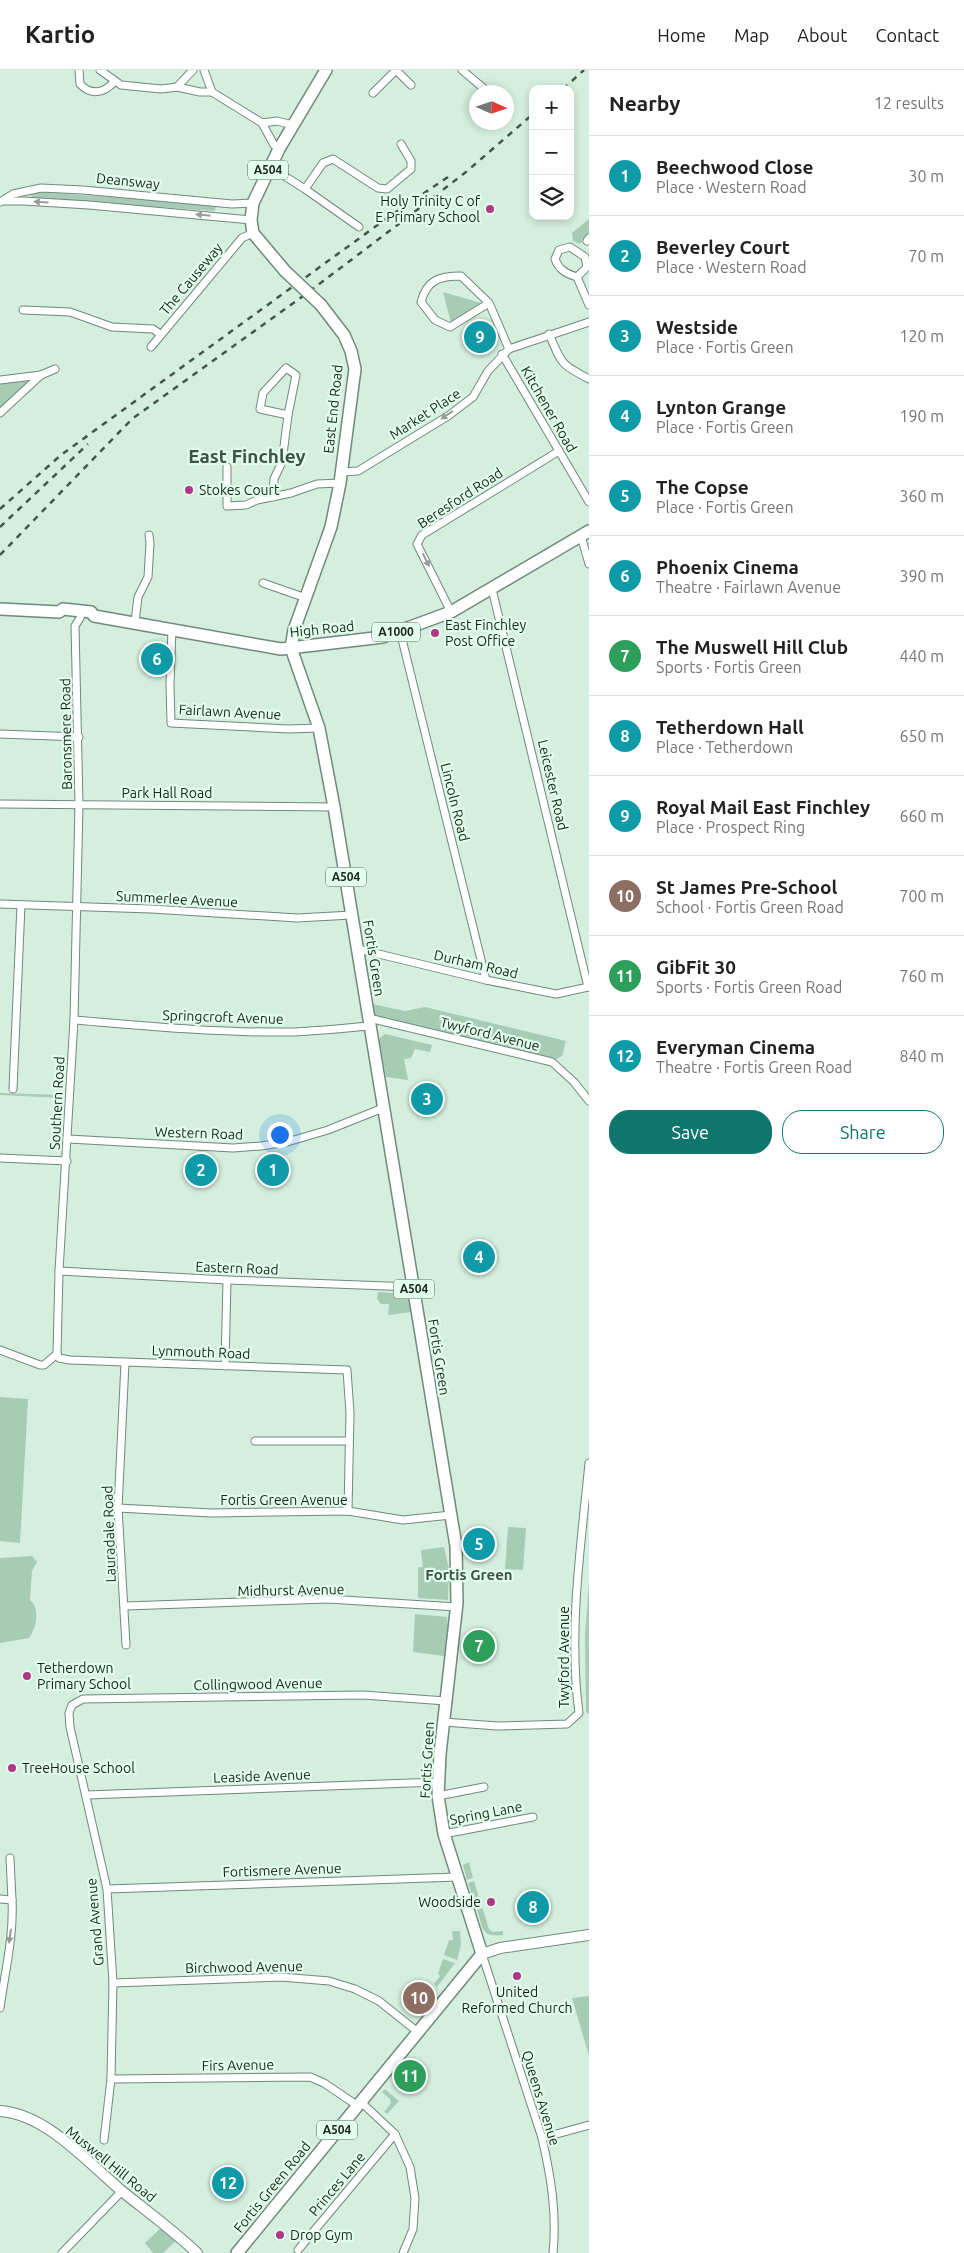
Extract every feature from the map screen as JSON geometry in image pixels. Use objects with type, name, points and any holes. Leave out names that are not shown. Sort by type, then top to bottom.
[{"type":"main road","name":"East End Road","points":[[292,648],[294,630],[331,527],[340,478],[354,370],[351,350],[344,335],[321,305],[285,271],[254,233],[251,220],[253,203],[279,149],[326,70]]},
{"type":"main road","name":"High Road","points":[[59,612],[62,616],[77,622],[94,616],[271,648],[292,648],[383,637],[451,612],[585,534]]},
{"type":"main road","name":"High Road","points":[[1,610],[59,612],[63,609],[91,612],[94,616]]},
{"type":"main road","name":"Fortis Green","points":[[292,648],[319,728],[334,807],[426,1374],[451,1515],[458,1569],[438,1796],[444,1834],[482,1954]]},
{"type":"main road","points":[[482,1954],[494,1949],[589,1936]]},
{"type":"main road","name":"Fortis Green Road","points":[[237,2253],[482,1954]]},
{"type":"main road","name":"Muswell Hill Road","points":[[0,2110],[23,2116],[39,2124],[69,2145],[197,2253]]},
{"type":"street","points":[[79,70],[80,84],[88,91],[98,92],[109,87],[114,82]]},
{"type":"street","points":[[100,70],[114,82],[129,86],[177,87],[200,92],[212,92],[262,123],[274,145],[279,149]]},
{"type":"street","points":[[177,87],[193,70]]},
{"type":"street","points":[[204,70],[212,92]]},
{"type":"street","points":[[373,93],[396,70],[411,85]]},
{"type":"street","points":[[462,70],[480,85]]},
{"type":"street","points":[[262,123],[277,121],[293,125]]},
{"type":"street","points":[[305,189],[323,163],[333,159],[378,188],[387,189],[411,169],[411,161],[401,144]]},
{"type":"street","points":[[270,167],[359,227]]},
{"type":"street","name":"Deansway","points":[[1,202],[13,194],[41,188],[84,190],[221,203],[253,203]]},
{"type":"street","name":"Deansway","points":[[1,202],[23,200],[251,220]]},
{"type":"street","name":"The Causeway","points":[[151,347],[242,238],[254,233]]},
{"type":"street","points":[[577,277],[587,267],[585,257],[570,247],[559,250],[555,259],[557,265],[566,273],[577,277],[589,305]]},
{"type":"street","points":[[489,303],[450,327],[435,320],[421,302],[424,290],[431,282],[448,276],[461,276],[489,303],[509,348]]},
{"type":"street","points":[[23,310],[70,312],[112,327],[153,329],[160,334]]},
{"type":"street","name":"Market Place","points":[[227,467],[227,506],[246,506],[257,500],[340,478],[358,471],[448,416],[473,397],[488,371],[509,348],[589,322]]},
{"type":"street","points":[[549,334],[561,360],[566,366],[571,371],[589,379]]},
{"type":"street","name":"Kitchener Road","points":[[502,354],[589,502]]},
{"type":"street","points":[[273,497],[274,479],[282,462],[296,374],[286,368],[263,393],[260,410],[288,415]]},
{"type":"street","points":[[0,380],[41,375],[55,369]]},
{"type":"street","points":[[0,413],[41,375]]},
{"type":"street","name":"Beresford Road","points":[[451,612],[417,544],[422,535],[558,451]]},
{"type":"street","points":[[585,534],[589,564]]},
{"type":"street","points":[[134,622],[138,597],[148,577],[149,535]]},
{"type":"street","points":[[263,583],[306,598]]},
{"type":"street","name":"Leicester Road","points":[[492,589],[589,987]]},
{"type":"street","name":"Baronsmere Road","points":[[77,622],[78,852]]},
{"type":"street","name":"Fairlawn Avenue","points":[[172,630],[171,723],[319,728]]},
{"type":"street","name":"Lincoln Road","points":[[400,631],[486,980]]},
{"type":"street","points":[[0,734],[79,737]]},
{"type":"street","name":"Park Hall Road","points":[[0,804],[334,807]]},
{"type":"street","name":"Southern Road","points":[[56,1354],[74,1020],[78,852]]},
{"type":"street","name":"Summerlee Avenue","points":[[0,904],[298,918],[352,915]]},
{"type":"street","points":[[13,1089],[21,906]]},
{"type":"street","name":"Durham Road","points":[[358,949],[486,980],[556,994],[589,987]]},
{"type":"street","name":"Springcroft Avenue","points":[[74,1020],[190,1030],[244,1032],[292,1032],[370,1022]]},
{"type":"street","name":"Twyford Avenue","points":[[370,1022],[552,1062],[574,1082],[589,1101]]},
{"type":"street","name":"Western Road","points":[[68,1140],[233,1148],[262,1146],[287,1142],[328,1130],[383,1108]]},
{"type":"street","points":[[0,1158],[67,1161]]},
{"type":"street","name":"Eastern Road","points":[[59,1271],[413,1287]]},
{"type":"street","points":[[225,1366],[227,1280]]},
{"type":"street","points":[[0,1350],[40,1365],[44,1365],[56,1354]]},
{"type":"street","name":"Lynmouth Road","points":[[56,1354],[63,1360],[347,1370],[350,1413],[348,1442]]},
{"type":"street","name":"Lauradale Road","points":[[125,1363],[118,1508],[126,1645]]},
{"type":"street","points":[[255,1441],[348,1442],[348,1511]]},
{"type":"street","name":"Twyford Avenue","points":[[444,1722],[497,1726],[567,1724],[579,1713],[575,1644],[581,1532],[589,1464]]},
{"type":"street","name":"Fortis Green Avenue","points":[[118,1508],[211,1513],[348,1511],[403,1520],[451,1515]]},
{"type":"street","name":"Midhurst Avenue","points":[[125,1606],[328,1600],[456,1607]]},
{"type":"street","name":"Collingwood Avenue","points":[[72,1705],[83,1699],[362,1695],[446,1701]]},
{"type":"street","name":"Grand Avenue","points":[[72,1705],[69,1713],[70,1727],[107,1889],[113,1983],[111,2079],[104,2140]]},
{"type":"street","name":"Leaside Avenue","points":[[87,1795],[438,1782]]},
{"type":"street","points":[[438,1796],[484,1787]]},
{"type":"street","name":"Spring Lane","points":[[444,1834],[533,1817]]},
{"type":"street","points":[[0,2008],[12,1930],[10,1858]]},
{"type":"street","name":"Fortismere Avenue","points":[[107,1889],[458,1877]]},
{"type":"street","points":[[0,1899],[12,1900]]},
{"type":"street","name":"Queens Avenue","points":[[482,1954],[542,2138],[554,2200],[553,2253]]},
{"type":"street","name":"Birchwood Avenue","points":[[113,1983],[281,1977],[329,1981],[355,1989],[379,2001],[419,2033]]},
{"type":"street","name":"Firs Avenue","points":[[111,2079],[310,2077],[324,2083],[359,2104],[395,2134]]},
{"type":"street","points":[[542,2138],[589,2125]]},
{"type":"street","points":[[395,2134],[410,2167],[415,2198],[413,2229],[403,2253]]},
{"type":"street","name":"Princes Lane","points":[[298,2250],[395,2134]]},
{"type":"street","points":[[62,2253],[122,2191]]},
{"type":"green space","points":[[40,192],[214,204],[216,208],[214,211],[34,198],[30,195],[31,193]]},
{"type":"green space","points":[[589,219],[589,234],[580,244],[573,241],[572,233]]},
{"type":"green space","points":[[443,292],[481,303],[451,323]]},
{"type":"green space","points":[[27,380],[28,383],[0,409],[0,384]]},
{"type":"green space","points":[[367,1003],[405,1011],[425,1007],[566,1041],[562,1056],[552,1062],[369,1018]]},
{"type":"green space","points":[[385,1034],[432,1045],[430,1052],[415,1049],[411,1058],[404,1059],[408,1080],[386,1077],[379,1039]]},
{"type":"green space","points":[[0,1093],[63,1095],[63,1098],[0,1095]]},
{"type":"green space","points":[[378,1292],[408,1294],[411,1312],[388,1315],[389,1304],[381,1304],[377,1299]]},
{"type":"green space","points":[[0,1397],[28,1399],[20,1543],[0,1541]]},
{"type":"green space","points":[[508,1527],[526,1528],[523,1570],[505,1569]]},
{"type":"green space","points":[[444,1547],[449,1569],[448,1600],[418,1598],[418,1567],[423,1567],[421,1550]]},
{"type":"green space","points":[[32,1556],[37,1562],[32,1571],[30,1600],[36,1614],[34,1629],[29,1638],[0,1643],[0,1558]]},
{"type":"green space","points":[[589,1582],[589,1714],[586,1712],[585,1635]]},
{"type":"green space","points":[[415,1614],[447,1617],[451,1657],[413,1652]]},
{"type":"green space","points":[[469,1862],[473,1878],[467,1880],[463,1865]]},
{"type":"green space","points":[[474,1881],[480,1901],[475,1903],[468,1883]]},
{"type":"green space","points":[[481,1904],[489,1929],[493,1932],[503,1931],[503,1935],[490,1935],[483,1929],[476,1906]]},
{"type":"green space","points":[[452,1931],[460,1931],[461,1945],[457,1960],[444,1955],[449,1940],[453,1940]]},
{"type":"green space","points":[[443,1959],[455,1963],[437,1987],[434,1984],[440,1976],[438,1974]]},
{"type":"green space","points":[[589,1996],[589,2056],[572,1998]]},
{"type":"green space","points":[[385,2089],[399,2101],[387,2114],[384,2112],[391,2103],[390,2099],[382,2092]]},
{"type":"green space","points":[[164,2225],[179,2238],[163,2253],[153,2253],[145,2243]]},
{"type":"railway","points":[[567,85],[584,70]]},
{"type":"railway","points":[[0,555],[132,419],[306,294],[396,226],[466,172],[529,117]]},
{"type":"railway","points":[[0,509],[61,455],[390,216],[451,175]]},
{"type":"railway","points":[[0,527],[88,444]]},
{"type":"place","name":"Holy Trinity C of E Primary School","points":[[490,209]]},
{"type":"place","name":"Royal Mail East Finchley","points":[[480,337]]},
{"type":"place","name":"Stokes Court","points":[[189,490]]},
{"type":"place","name":"East Finchley Post Office","points":[[435,633]]},
{"type":"place","name":"Phoenix Cinema","points":[[157,659]]},
{"type":"place","name":"Westside","points":[[427,1099]]},
{"type":"place","name":"Beverley Court","points":[[201,1170]]},
{"type":"place","name":"Beechwood Close","points":[[273,1170]]},
{"type":"place","name":"Lynton Grange","points":[[479,1257]]},
{"type":"place","name":"The Copse","points":[[479,1544]]},
{"type":"place","name":"The Muswell Hill Club","points":[[479,1646]]},
{"type":"place","name":"Tetherdown Primary School","points":[[27,1676]]},
{"type":"place","name":"TreeHouse School","points":[[12,1768]]},
{"type":"place","name":"Woodside","points":[[491,1902]]},
{"type":"place","name":"Tetherdown Hall","points":[[533,1907]]},
{"type":"place","name":"United Reformed Church","points":[[517,1976]]},
{"type":"place","name":"St James Pre-School","points":[[419,1998]]},
{"type":"place","name":"GibFit 30","points":[[410,2076]]},
{"type":"place","name":"Everyman Cinema","points":[[228,2183]]},
{"type":"place","name":"Drop Gym","points":[[280,2235]]},
{"type":"district","name":"East Finchley","points":[[247,456]]},
{"type":"district","name":"Fortis Green","points":[[469,1575]]}]
